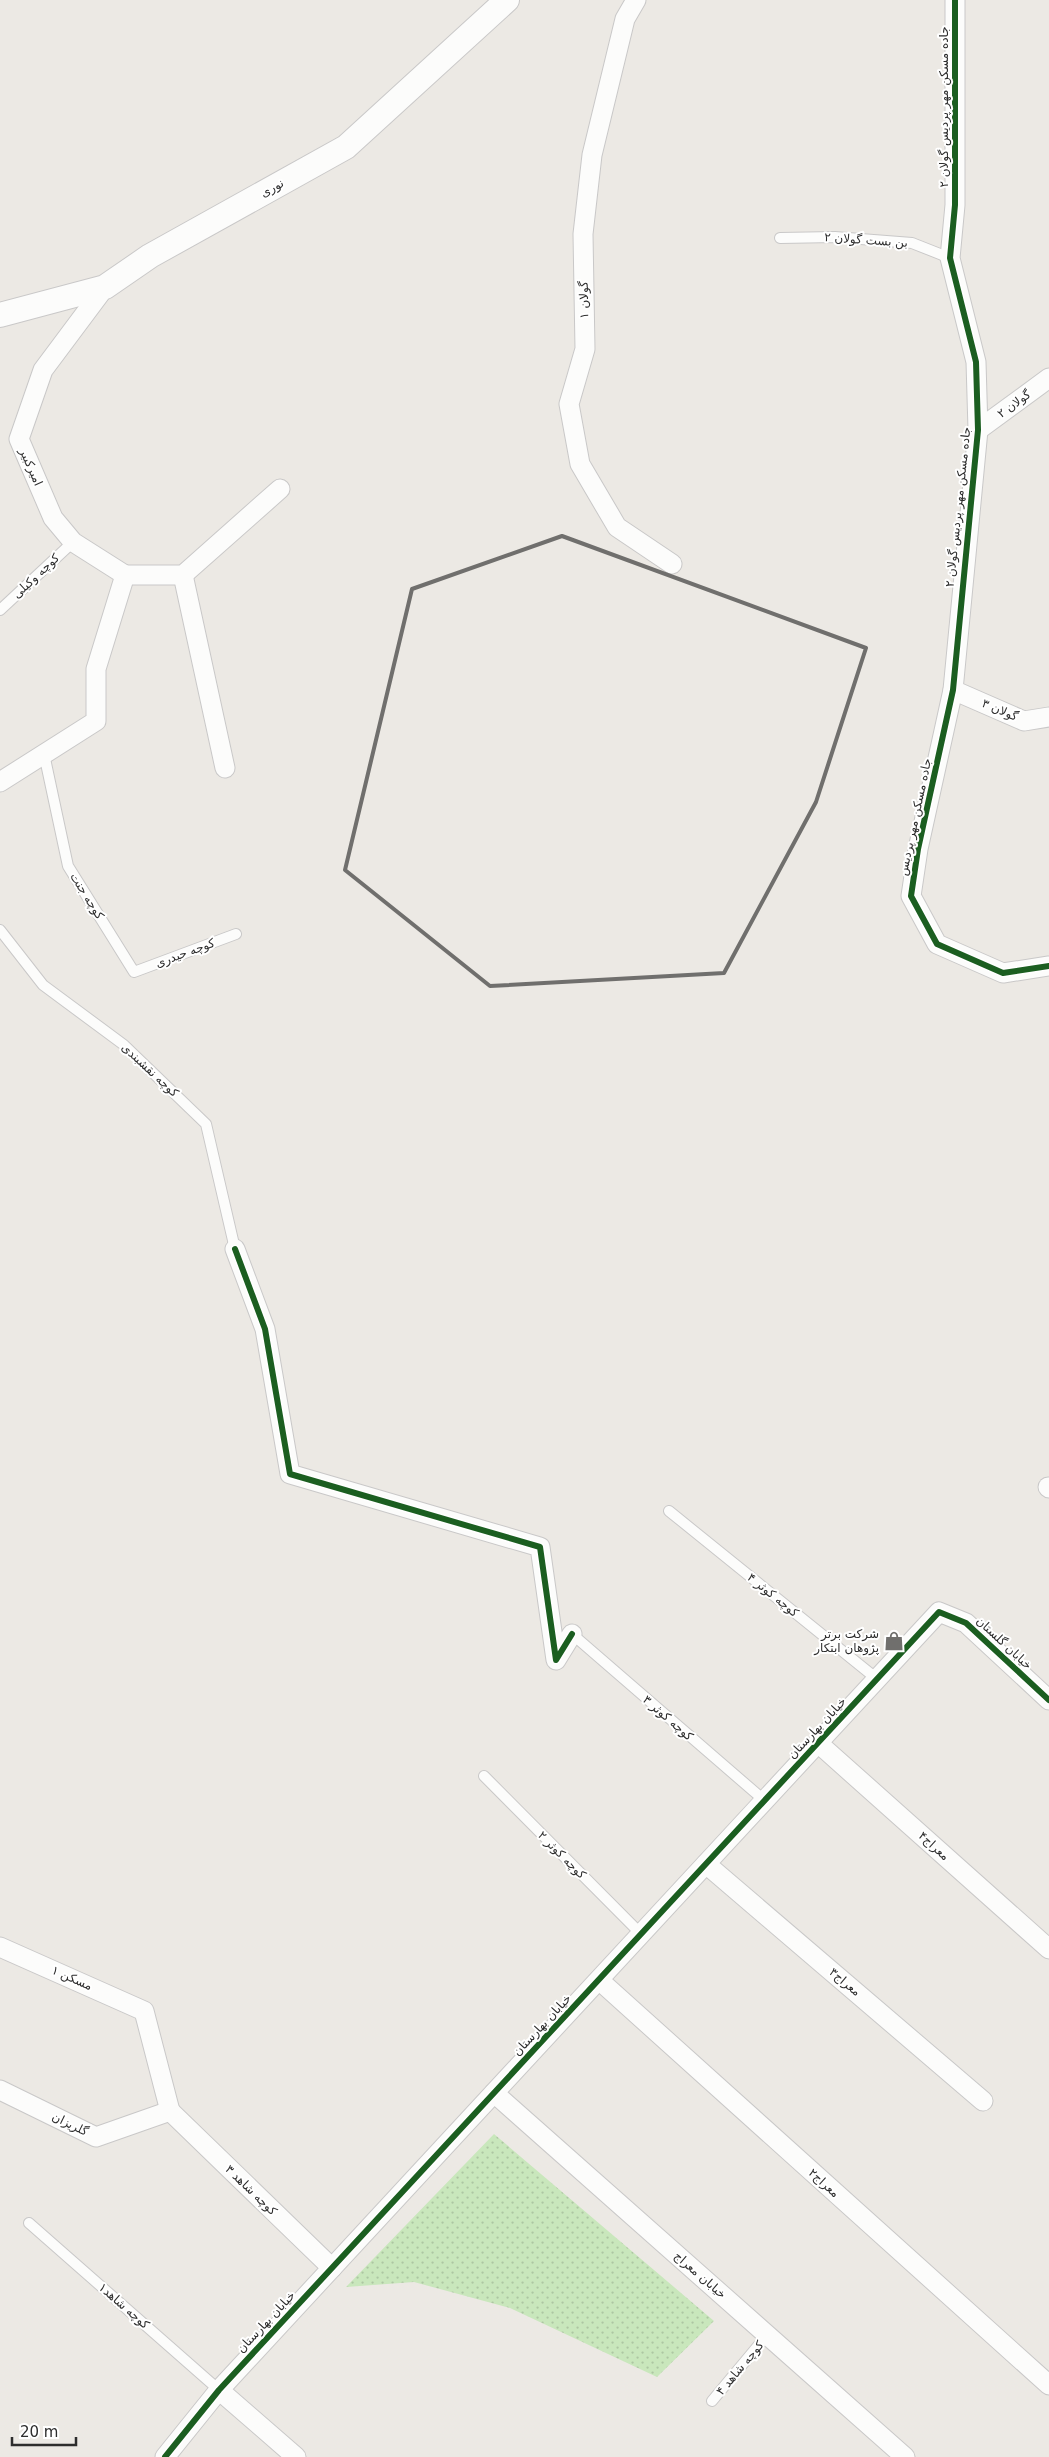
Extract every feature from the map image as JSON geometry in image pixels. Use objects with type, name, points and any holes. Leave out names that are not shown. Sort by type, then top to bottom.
[{"type":"street","name":"نوری","points":[[0,315],[105,287],[150,256],[346,147],[507,0]]},
{"type":"street","name":"گولان ۱","points":[[636,0],[625,19],[592,155],[583,234],[585,349],[569,404],[580,464],[617,527],[672,564]]},
{"type":"street","name":"جاده مسکن مهر پردیس گولان ۲","points":[[953,690],[978,430],[976,362],[950,258],[955,205],[955,0]]},
{"type":"street","name":"امیرکبیر","points":[[105,287],[43,370],[19,439],[53,518],[73,542],[125,575]]},
{"type":"street","name":"گولان ۲","points":[[978,430],[1049,378]]},
{"type":"street","points":[[0,782],[96,721],[96,669],[125,575],[183,575],[280,489]]},
{"type":"street","points":[[183,575],[224,768]]},
{"type":"street","name":"گولان ۳","points":[[953,690],[1024,721],[1049,717]]},
{"type":"street","name":"جاده مسکن مهر پردیس","points":[[953,690],[918,849],[911,896],[937,944],[1003,972],[1049,966]]},
{"type":"street","points":[[235,1249],[265,1329],[290,1474],[540,1547],[556,1660],[572,1634]]},
{"type":"street","name":"خیابان بهارستان","points":[[165,2457],[219,2390],[939,1612]]},
{"type":"street","name":"خیابان گلستان","points":[[939,1612],[966,1623],[1049,1700]]},
{"type":"street","name":"معراج۴","points":[[818,1743],[1049,1949]]},
{"type":"street","name":"معراج۳","points":[[706,1864],[983,2100]]},
{"type":"street","points":[[0,1933],[7,1949]]},
{"type":"street","name":"مسکن ۱","points":[[7,1949],[144,2011],[170,2111]]},
{"type":"street","name":"معراج۲","points":[[599,1980],[1049,2385]]},
{"type":"street","name":"گلریزان","points":[[0,2090],[96,2137],[170,2111]]},
{"type":"street","name":"خیابان معراج","points":[[494,2093],[904,2457]]},
{"type":"street","name":"کوچه شاهد ۳","points":[[170,2111],[332,2268]]},
{"type":"street","points":[[219,2390],[296,2457]]},
{"type":"lane","name":"بن بست گولان ۲","points":[[780,238],[835,237],[912,243],[950,258]]},
{"type":"lane","name":"کوچه وکیلی","points":[[0,610],[73,542]]},
{"type":"lane","name":"کوچه جنت","points":[[44,754],[68,866],[134,972]]},
{"type":"lane","name":"کوچه نقشبندی","points":[[0,930],[43,985],[124,1045],[206,1124],[235,1249]]},
{"type":"lane","name":"کوچه حیدری","points":[[134,972],[236,934]]},
{"type":"lane","name":"کوچه کوثر ۴","points":[[669,1511],[877,1680]]},
{"type":"lane","name":"کوچه کوثر ۳","points":[[572,1634],[764,1801]]},
{"type":"lane","name":"کوچه کوثر ۲","points":[[484,1776],[641,1934]]},
{"type":"lane","name":"کوچه شاهد۱","points":[[29,2222],[219,2390]]},
{"type":"lane","name":"کوچه شاهد ۴","points":[[712,2401],[767,2335]]},
{"type":"highlighted area","points":[[562,536],[866,648],[816,802],[724,973],[490,986],[345,870],[412,589]]},
{"type":"green space","points":[[494,2134],[714,2321],[657,2377],[510,2308],[414,2282],[346,2287]]},
{"type":"cycle path","points":[[955,0],[955,205],[950,258],[976,362],[978,430],[953,690],[918,849],[911,896],[937,944],[1003,973],[1049,966]]},
{"type":"cycle path","points":[[235,1249],[265,1329],[290,1474],[540,1547],[556,1660],[572,1634]]},
{"type":"cycle path","points":[[165,2457],[219,2390],[939,1612],[966,1623],[1049,1700]]},
{"type":"place","name":"شرکت برتر پژوهان ابتکار","points":[[894,1641]]}]
